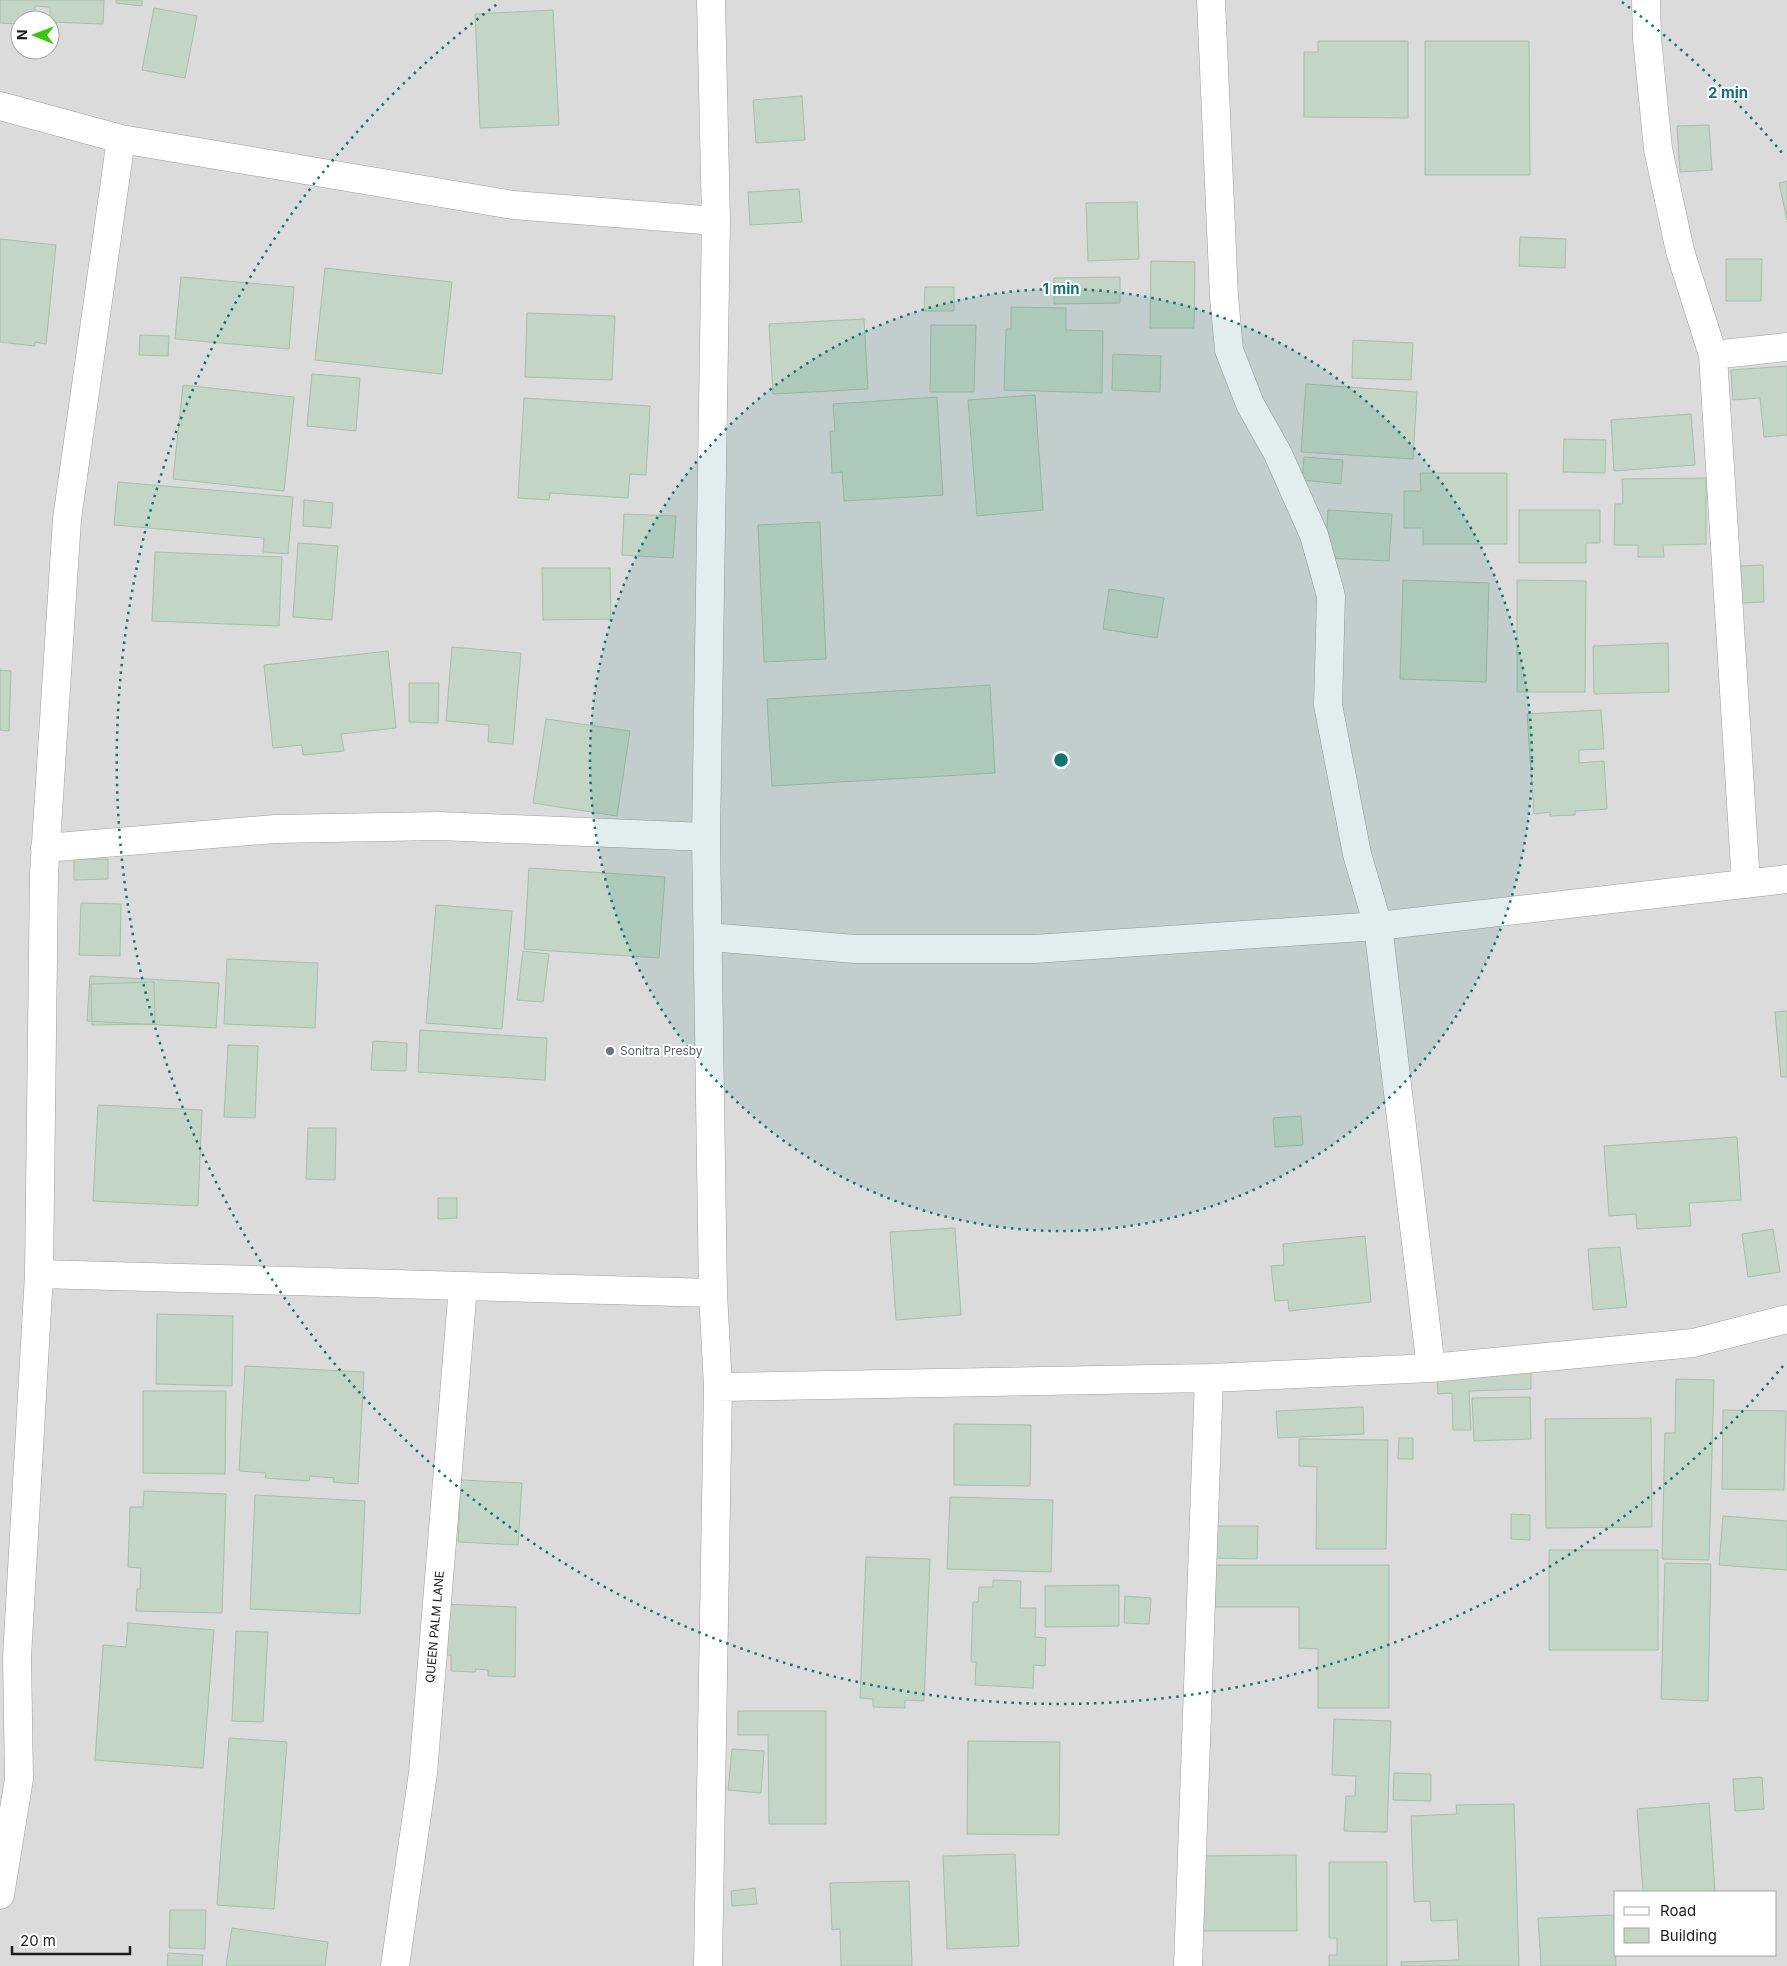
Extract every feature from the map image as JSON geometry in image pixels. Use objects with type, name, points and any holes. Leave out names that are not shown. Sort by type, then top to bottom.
[{"type":"street","points":[[708,1966],[718,1387],[713,1294],[706,837],[716,221],[711,0]]},
{"type":"street","points":[[1211,0],[1224,298],[1229,350],[1250,404],[1278,454],[1314,536],[1331,596],[1328,706],[1357,854],[1378,926],[1431,1368]]},
{"type":"street","points":[[1646,0],[1647,38],[1658,149],[1680,251],[1713,355],[1746,884]]},
{"type":"street","points":[[0,106],[121,138],[513,205],[716,221]]},
{"type":"street","points":[[0,1895],[19,1779],[8,1657],[39,1274],[45,848],[67,519],[121,138]]},
{"type":"street","points":[[1713,355],[1787,347]]},
{"type":"street","points":[[45,848],[275,829],[439,826],[706,837]]},
{"type":"street","points":[[708,937],[855,949],[1034,949],[1378,926],[1787,879]]},
{"type":"street","points":[[39,1274],[713,1294]]},
{"type":"street","name":"QUEEN PALM LANE","points":[[394,1966],[423,1773],[463,1286]]},
{"type":"street","points":[[718,1387],[1209,1378],[1431,1368],[1693,1343],[1787,1320]]},
{"type":"street","points":[[1188,1966],[1209,1378]]},
{"type":"shaded area","points":[[0,0],[1787,0],[1787,1966],[0,1966]]},
{"type":"building","points":[[0,0],[104,0],[103,24],[60,22],[60,10],[50,10],[50,7],[35,6],[35,10],[10,10],[10,24],[0,23]]},
{"type":"building","points":[[116,0],[142,0],[142,6],[116,3]]},
{"type":"building","points":[[154,8],[197,16],[185,78],[142,70]]},
{"type":"building","points":[[553,10],[559,125],[480,128],[475,14]]},
{"type":"building","points":[[1318,41],[1408,41],[1408,118],[1304,117],[1304,52],[1318,52]]},
{"type":"building","points":[[1425,41],[1529,41],[1530,175],[1425,175]]},
{"type":"building","points":[[802,96],[805,140],[756,143],[753,100]]},
{"type":"building","points":[[1709,125],[1712,170],[1680,172],[1677,126]]},
{"type":"building","points":[[1787,181],[1787,220],[1779,183]]},
{"type":"building","points":[[799,189],[802,222],[750,225],[748,192]]},
{"type":"building","points":[[1137,202],[1139,259],[1088,261],[1086,203]]},
{"type":"building","points":[[1520,237],[1566,239],[1565,268],[1519,266]]},
{"type":"building","points":[[0,239],[56,245],[46,344],[35,342],[35,346],[0,342]]},
{"type":"building","points":[[1726,259],[1762,259],[1761,301],[1726,301]]},
{"type":"building","points":[[1151,261],[1195,262],[1194,328],[1150,328]]},
{"type":"building","points":[[325,268],[452,282],[442,374],[315,360]]},
{"type":"building","points":[[181,277],[294,287],[289,349],[175,339]]},
{"type":"building","points":[[1120,277],[1120,303],[1054,304],[1054,278]]},
{"type":"building","points":[[925,287],[954,287],[954,311],[924,311]]},
{"type":"building","points":[[1011,307],[1066,308],[1066,330],[1103,331],[1102,393],[1004,390],[1006,329],[1011,329]]},
{"type":"building","points":[[527,313],[615,316],[612,380],[525,377]]},
{"type":"building","points":[[864,319],[868,389],[773,394],[769,324]]},
{"type":"building","points":[[931,325],[976,325],[974,392],[930,392]]},
{"type":"building","points":[[140,335],[169,336],[168,356],[139,355]]},
{"type":"building","points":[[1353,340],[1413,343],[1411,380],[1352,378]]},
{"type":"building","points":[[1113,354],[1161,356],[1160,392],[1112,390]]},
{"type":"building","points":[[1787,366],[1787,435],[1764,437],[1760,398],[1733,400],[1731,370]]},
{"type":"building","points":[[312,374],[360,378],[356,431],[307,426]]},
{"type":"building","points":[[1306,384],[1417,392],[1413,459],[1301,452]]},
{"type":"building","points":[[183,385],[294,397],[284,491],[173,479]]},
{"type":"building","points":[[1035,395],[1043,510],[977,516],[968,400]]},
{"type":"building","points":[[937,397],[943,495],[844,501],[842,472],[832,473],[830,431],[835,431],[833,404]]},
{"type":"building","points":[[524,398],[650,406],[646,475],[630,474],[628,498],[550,493],[549,500],[518,498]]},
{"type":"building","points":[[1691,414],[1695,465],[1614,471],[1611,420]]},
{"type":"building","points":[[1564,439],[1606,440],[1605,473],[1563,472]]},
{"type":"building","points":[[1304,457],[1343,460],[1341,484],[1302,480]]},
{"type":"building","points":[[1420,473],[1507,473],[1507,544],[1423,544],[1423,528],[1404,528],[1404,491],[1421,491]]},
{"type":"building","points":[[1706,478],[1706,544],[1663,545],[1664,557],[1638,557],[1638,545],[1614,545],[1615,504],[1623,504],[1622,479]]},
{"type":"building","points":[[118,482],[293,497],[288,554],[263,552],[264,538],[114,525]]},
{"type":"building","points":[[304,500],[333,503],[331,528],[303,526]]},
{"type":"building","points":[[1328,510],[1392,514],[1389,561],[1325,558]]},
{"type":"building","points":[[1519,510],[1600,510],[1600,543],[1586,543],[1586,563],[1519,563]]},
{"type":"building","points":[[624,514],[676,516],[673,558],[622,555]]},
{"type":"building","points":[[820,522],[826,659],[764,662],[758,525]]},
{"type":"building","points":[[298,543],[338,546],[332,620],[293,617]]},
{"type":"building","points":[[155,552],[282,557],[279,626],[152,621]]},
{"type":"building","points":[[1763,565],[1764,602],[1741,603],[1741,566]]},
{"type":"building","points":[[542,568],[610,568],[611,619],[543,620]]},
{"type":"building","points":[[1403,580],[1489,583],[1486,682],[1400,679]]},
{"type":"building","points":[[1517,580],[1586,581],[1585,692],[1517,692]]},
{"type":"building","points":[[1109,589],[1164,598],[1157,638],[1103,629]]},
{"type":"building","points":[[1668,643],[1669,692],[1594,694],[1593,646]]},
{"type":"building","points":[[452,647],[521,653],[513,744],[488,742],[489,725],[446,721]]},
{"type":"building","points":[[388,651],[396,728],[341,734],[344,751],[303,755],[302,745],[273,748],[264,665]]},
{"type":"building","points":[[0,670],[11,671],[9,731],[0,730]]},
{"type":"building","points":[[409,683],[439,683],[438,723],[409,722]]},
{"type":"building","points":[[990,685],[995,773],[772,786],[767,699]]},
{"type":"building","points":[[1601,710],[1604,749],[1579,750],[1579,763],[1604,761],[1607,809],[1575,811],[1575,815],[1550,816],[1550,812],[1534,814],[1527,714]]},
{"type":"building","points":[[546,719],[630,731],[617,816],[533,803]]},
{"type":"building","points":[[74,859],[108,859],[108,879],[74,880]]},
{"type":"building","points":[[529,868],[665,877],[659,958],[524,949]]},
{"type":"building","points":[[81,903],[121,904],[120,956],[79,955]]},
{"type":"building","points":[[436,905],[512,911],[502,1029],[426,1023]]},
{"type":"building","points":[[523,951],[549,954],[543,1002],[517,1000]]},
{"type":"building","points":[[227,959],[318,963],[315,1028],[224,1024]]},
{"type":"building","points":[[90,976],[219,983],[216,1028],[87,1021]]},
{"type":"building","points":[[154,982],[155,1024],[92,1025],[91,984]]},
{"type":"building","points":[[1787,1011],[1787,1077],[1781,1077],[1775,1012]]},
{"type":"building","points":[[420,1030],[547,1038],[545,1080],[418,1072]]},
{"type":"building","points":[[373,1041],[407,1043],[406,1071],[371,1070]]},
{"type":"building","points":[[228,1045],[258,1046],[255,1118],[224,1117]]},
{"type":"building","points":[[98,1105],[202,1110],[198,1206],[93,1201]]},
{"type":"building","points":[[1301,1116],[1303,1145],[1275,1147],[1273,1118]]},
{"type":"building","points":[[308,1128],[336,1128],[335,1180],[306,1179]]},
{"type":"building","points":[[1737,1137],[1741,1200],[1689,1203],[1691,1226],[1637,1229],[1636,1214],[1609,1216],[1604,1146]]},
{"type":"building","points":[[438,1198],[457,1198],[457,1218],[438,1219]]},
{"type":"building","points":[[955,1228],[961,1315],[896,1320],[890,1232]]},
{"type":"building","points":[[1773,1229],[1780,1272],[1748,1277],[1742,1234]]},
{"type":"building","points":[[1365,1236],[1371,1302],[1289,1311],[1288,1300],[1275,1301],[1271,1266],[1284,1265],[1283,1244]]},
{"type":"building","points":[[1620,1247],[1627,1307],[1593,1310],[1588,1249]]},
{"type":"building","points":[[157,1314],[233,1316],[232,1386],[156,1384]]},
{"type":"building","points":[[245,1366],[364,1372],[358,1484],[333,1482],[334,1478],[310,1476],[309,1481],[265,1478],[266,1473],[239,1471]]},
{"type":"building","points":[[1531,1372],[1531,1389],[1469,1391],[1471,1430],[1453,1430],[1452,1393],[1438,1394],[1437,1375]]},
{"type":"building","points":[[1676,1379],[1714,1380],[1709,1560],[1662,1559],[1665,1433],[1675,1433]]},
{"type":"building","points":[[143,1391],[226,1391],[225,1474],[143,1473]]},
{"type":"building","points":[[1530,1397],[1531,1439],[1474,1441],[1472,1398]]},
{"type":"building","points":[[1363,1407],[1364,1434],[1278,1438],[1276,1411]]},
{"type":"building","points":[[1723,1410],[1786,1411],[1784,1490],[1722,1489]]},
{"type":"building","points":[[1651,1418],[1652,1527],[1546,1528],[1545,1419]]},
{"type":"building","points":[[954,1424],[1031,1425],[1030,1486],[954,1485]]},
{"type":"building","points":[[1399,1438],[1413,1438],[1413,1459],[1398,1459]]},
{"type":"building","points":[[1299,1439],[1388,1440],[1386,1549],[1316,1549],[1317,1467],[1299,1466]]},
{"type":"building","points":[[461,1480],[522,1483],[518,1545],[458,1542]]},
{"type":"building","points":[[144,1491],[226,1494],[222,1613],[136,1611],[137,1589],[140,1589],[141,1568],[128,1567],[130,1507],[143,1507]]},
{"type":"building","points":[[255,1495],[365,1501],[360,1614],[250,1609]]},
{"type":"building","points":[[950,1497],[1053,1500],[1051,1572],[947,1569]]},
{"type":"building","points":[[1511,1514],[1530,1515],[1530,1540],[1511,1539]]},
{"type":"building","points":[[1723,1516],[1787,1521],[1787,1570],[1719,1565]]},
{"type":"building","points":[[1215,1526],[1258,1526],[1257,1559],[1215,1558]]},
{"type":"building","points":[[1549,1550],[1658,1550],[1658,1650],[1549,1650]]},
{"type":"building","points":[[866,1557],[930,1559],[924,1701],[905,1700],[905,1708],[873,1707],[873,1699],[860,1698]]},
{"type":"building","points":[[1665,1563],[1711,1564],[1708,1701],[1661,1699]]},
{"type":"building","points":[[1215,1565],[1389,1565],[1389,1708],[1318,1708],[1318,1649],[1299,1648],[1299,1607],[1215,1607]]},
{"type":"building","points":[[993,1580],[1021,1581],[1020,1608],[1036,1608],[1035,1637],[1046,1638],[1045,1666],[1034,1665],[1033,1688],[975,1685],[976,1662],[971,1662],[973,1602],[978,1602],[979,1587],[993,1587]]},
{"type":"building","points":[[1119,1585],[1119,1626],[1045,1627],[1045,1586]]},
{"type":"building","points":[[1125,1596],[1151,1598],[1149,1624],[1124,1623]]},
{"type":"building","points":[[443,1604],[516,1607],[515,1677],[488,1676],[488,1670],[476,1669],[475,1672],[451,1671],[451,1655],[441,1655]]},
{"type":"building","points":[[128,1623],[214,1630],[203,1768],[95,1760],[103,1645],[126,1647]]},
{"type":"building","points":[[236,1631],[268,1632],[263,1722],[232,1721]]},
{"type":"building","points":[[738,1711],[826,1711],[826,1824],[769,1824],[768,1735],[738,1735]]},
{"type":"building","points":[[1334,1719],[1391,1721],[1387,1832],[1344,1831],[1346,1796],[1355,1796],[1356,1776],[1332,1775]]},
{"type":"building","points":[[229,1738],[287,1742],[274,1909],[217,1905]]},
{"type":"building","points":[[968,1741],[1060,1742],[1059,1835],[967,1834]]},
{"type":"building","points":[[732,1749],[764,1751],[761,1793],[728,1790]]},
{"type":"building","points":[[1394,1773],[1431,1774],[1431,1801],[1393,1800]]},
{"type":"building","points":[[1762,1777],[1764,1809],[1735,1811],[1733,1779]]},
{"type":"building","points":[[1709,1803],[1715,1891],[1643,1891],[1637,1809]]},
{"type":"building","points":[[1514,1804],[1519,1966],[1401,1966],[1401,1962],[1459,1960],[1457,1920],[1431,1921],[1430,1901],[1414,1902],[1411,1816],[1457,1814],[1456,1805]]},
{"type":"building","points":[[1015,1854],[1019,1946],[947,1949],[943,1856]]},
{"type":"building","points":[[1296,1855],[1297,1931],[1199,1931],[1198,1856]]},
{"type":"building","points":[[1329,1862],[1387,1862],[1387,1966],[1329,1966],[1329,1955],[1337,1955],[1337,1938],[1329,1938]]},
{"type":"building","points":[[909,1881],[912,1966],[841,1966],[840,1929],[832,1930],[830,1883]]},
{"type":"building","points":[[755,1888],[757,1904],[732,1906],[731,1891]]},
{"type":"building","points":[[170,1910],[206,1910],[205,1949],[169,1948]]},
{"type":"building","points":[[1614,1915],[1614,1956],[1616,1956],[1616,1966],[1541,1966],[1538,1918]]},
{"type":"building","points":[[232,1928],[328,1942],[325,1966],[226,1966]]},
{"type":"building","points":[[168,1953],[203,1955],[202,1966],[167,1966]]},
{"type":"place","name":"Sonitra Presby","points":[[610,1051]]}]
